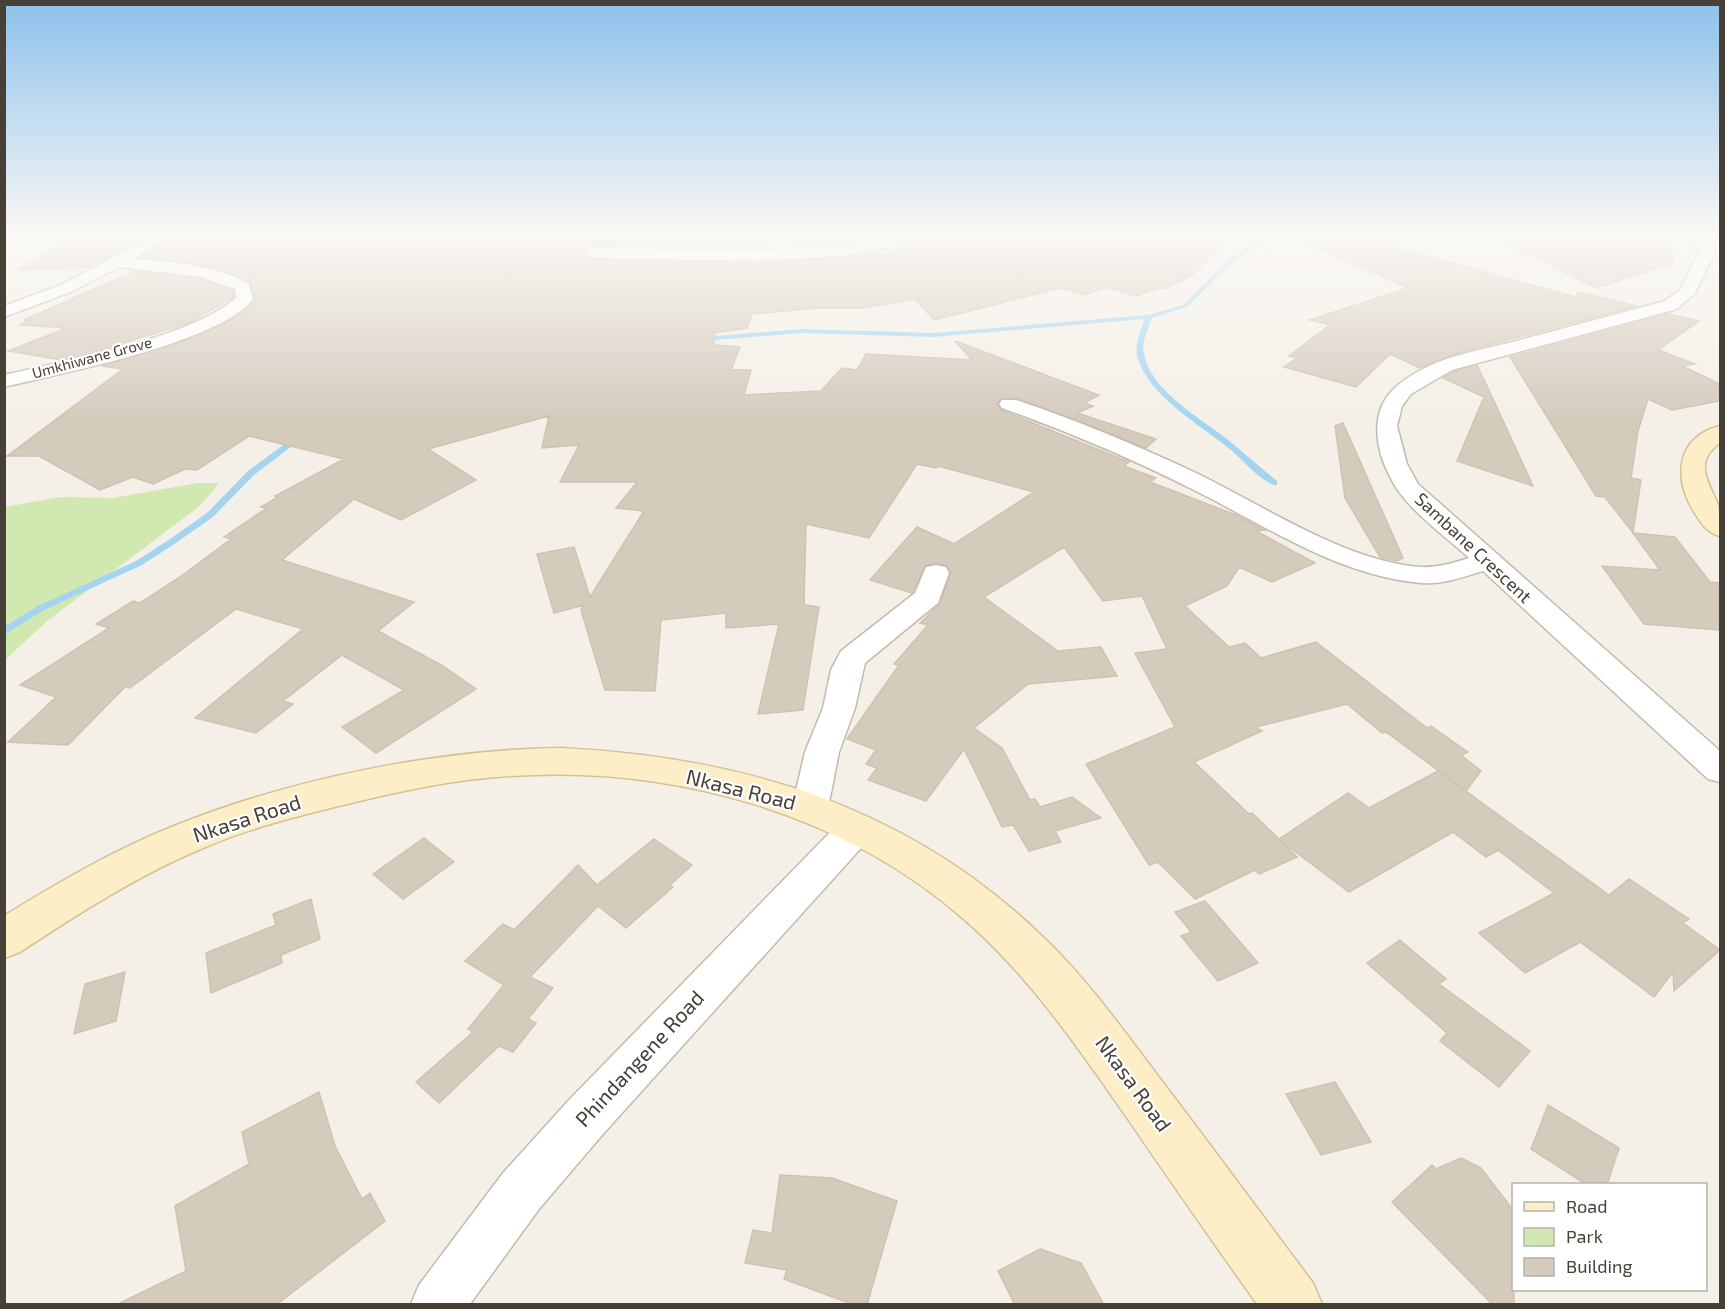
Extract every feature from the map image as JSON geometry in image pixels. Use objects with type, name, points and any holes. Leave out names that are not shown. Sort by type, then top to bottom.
[{"type":"street","points":[[4,312],[43,297]]},
{"type":"street","name":"Umkhiwane Grove","points":[[4,381],[90,362],[149,344],[231,310],[244,297]]},
{"type":"street","name":"Sambane Crescent","points":[[1682,297],[1661,309],[1583,327],[1445,366],[1404,390],[1392,406],[1386,426],[1396,464],[1408,487],[1418,498],[1486,562],[1720,770]]},
{"type":"street","points":[[1009,404],[1056,420],[1184,477],[1363,562],[1398,572],[1433,575],[1486,562]]},
{"type":"street","points":[[1720,433],[1702,445],[1692,466],[1694,488],[1720,528]]},
{"type":"street","points":[[810,808],[822,752],[839,708],[846,670],[852,658],[923,603],[933,587],[936,573]]},
{"type":"street","name":"Nkasa Road","points":[[4,939],[93,884],[190,836],[302,800],[439,772],[512,762],[568,762],[632,767],[762,792],[810,808],[857,828],[934,871],[977,904],[1033,956],[1064,992],[1132,1082],[1292,1305]]},
{"type":"street","name":"Phindangene Road","points":[[438,1305],[521,1191],[586,1117],[857,828]]},
{"type":"green space","points":[[198,483],[219,483],[201,505],[47,621],[5,660],[5,507],[60,497],[113,498]]},
{"type":"building","points":[[76,297],[234,297],[188,323],[62,360],[8,351],[67,328],[20,325],[30,320],[24,320]]},
{"type":"building","points":[[254,297],[1025,297],[934,320],[915,299],[863,308],[819,308],[752,314],[747,328],[714,333],[714,345],[740,347],[731,370],[751,370],[744,395],[821,391],[842,368],[857,370],[866,354],[972,360],[955,341],[1099,395],[1084,403],[1093,406],[1077,413],[1156,439],[1146,448],[1017,398],[1002,398],[997,404],[1001,410],[1129,462],[1124,466],[1156,478],[1150,482],[1236,515],[1265,530],[1256,531],[1315,563],[1272,582],[1239,567],[1227,586],[1185,606],[1229,647],[1245,643],[1261,658],[1316,642],[1427,728],[1431,726],[1468,752],[1461,755],[1481,771],[1466,791],[1386,732],[1382,733],[1347,704],[1256,727],[1262,731],[1194,762],[1249,814],[1252,813],[1279,839],[1348,793],[1369,808],[1438,771],[1609,895],[1629,879],[1689,919],[1683,923],[1720,950],[1674,991],[1673,972],[1654,997],[1580,942],[1525,973],[1479,933],[1554,893],[1498,850],[1486,857],[1453,832],[1349,892],[1281,841],[1297,857],[1259,874],[1255,870],[1195,899],[1158,862],[1149,865],[1086,764],[1175,727],[1135,653],[1167,649],[1142,596],[1103,601],[1064,547],[984,597],[1058,651],[1101,647],[1117,676],[1028,684],[974,728],[1002,748],[1030,800],[1035,799],[1040,807],[1072,797],[1101,818],[1055,831],[1061,842],[1029,851],[1013,825],[1002,827],[964,749],[926,801],[868,780],[877,768],[866,764],[876,750],[847,739],[899,665],[894,664],[928,625],[920,623],[940,604],[951,572],[946,565],[926,565],[912,593],[870,580],[917,527],[954,544],[1034,492],[938,466],[936,468],[917,464],[869,538],[806,524],[804,605],[819,607],[803,710],[758,714],[779,624],[726,628],[726,613],[661,620],[655,691],[605,690],[581,610],[584,605],[554,613],[537,554],[574,547],[590,597],[644,511],[616,508],[637,482],[560,482],[579,445],[542,448],[549,416],[428,449],[476,480],[401,520],[354,499],[282,560],[414,602],[378,631],[443,666],[476,689],[376,753],[342,727],[404,690],[342,655],[283,701],[293,704],[256,733],[195,718],[303,629],[236,609],[130,688],[125,687],[68,745],[8,742],[56,697],[20,685],[109,628],[96,624],[133,601],[140,603],[180,577],[231,539],[224,537],[267,508],[261,507],[278,497],[275,496],[344,459],[249,436],[197,470],[185,469],[153,484],[133,477],[100,490],[39,456],[7,456],[123,369],[102,366],[176,344],[210,331],[237,317],[255,301]]},
{"type":"building","points":[[1380,297],[1599,297],[1637,306],[1455,354],[1420,368],[1390,354],[1356,387],[1284,367],[1297,358],[1289,356],[1330,325],[1310,320]]},
{"type":"building","points":[[1668,314],[1699,321],[1658,350],[1695,364],[1682,366],[1720,384],[1720,401],[1672,410],[1648,399],[1638,431],[1631,478],[1641,480],[1633,533],[1605,497],[1596,496],[1510,357]]},
{"type":"building","points":[[1477,365],[1533,486],[1457,461],[1484,397],[1443,378],[1453,372]]},
{"type":"building","points":[[1343,423],[1403,558],[1397,561],[1380,557],[1345,498],[1335,426]]},
{"type":"building","points":[[1633,533],[1675,537],[1710,582],[1720,583],[1720,630],[1644,624],[1602,566],[1660,570]]},
{"type":"building","points":[[424,838],[454,862],[403,899],[373,874]]},
{"type":"building","points":[[654,839],[692,865],[670,885],[673,887],[626,928],[598,906],[530,977],[553,988],[528,1019],[536,1023],[513,1052],[499,1046],[439,1103],[416,1082],[473,1032],[468,1029],[504,985],[465,961],[503,924],[514,930],[578,865],[597,885]]},
{"type":"building","points":[[311,899],[320,939],[281,955],[282,963],[211,993],[206,953],[276,925],[273,914]]},
{"type":"building","points":[[1205,901],[1258,963],[1218,981],[1181,936],[1191,932],[1175,912]]},
{"type":"building","points":[[1400,940],[1446,979],[1439,984],[1530,1051],[1499,1087],[1440,1041],[1447,1033],[1367,963]]},
{"type":"building","points":[[125,972],[116,1021],[74,1034],[85,984]]},
{"type":"building","points":[[1335,1082],[1371,1142],[1321,1155],[1286,1094]]},
{"type":"building","points":[[319,1092],[335,1146],[362,1199],[370,1193],[385,1221],[276,1305],[116,1305],[186,1271],[175,1206],[249,1164],[242,1132]]},
{"type":"building","points":[[1548,1105],[1619,1148],[1608,1183],[1584,1183],[1531,1149]]},
{"type":"building","points":[[1461,1158],[1481,1168],[1512,1208],[1514,1305],[1493,1305],[1392,1202],[1432,1165],[1436,1169]]},
{"type":"building","points":[[780,1175],[832,1178],[897,1201],[867,1305],[854,1305],[784,1279],[787,1270],[745,1263],[753,1230],[772,1233]]},
{"type":"building","points":[[1040,1249],[1081,1263],[1104,1305],[1015,1305],[998,1271]]},
{"type":"waterway","points":[[1149,317],[1185,306],[1194,297]]},
{"type":"waterway","points":[[701,339],[802,331],[933,335],[1149,317]]},
{"type":"waterway","points":[[1149,317],[1140,352],[1154,382],[1175,403],[1228,443],[1274,483]]},
{"type":"waterway","points":[[4,632],[41,608],[139,563],[173,541],[210,515],[251,473],[300,437]]}]
